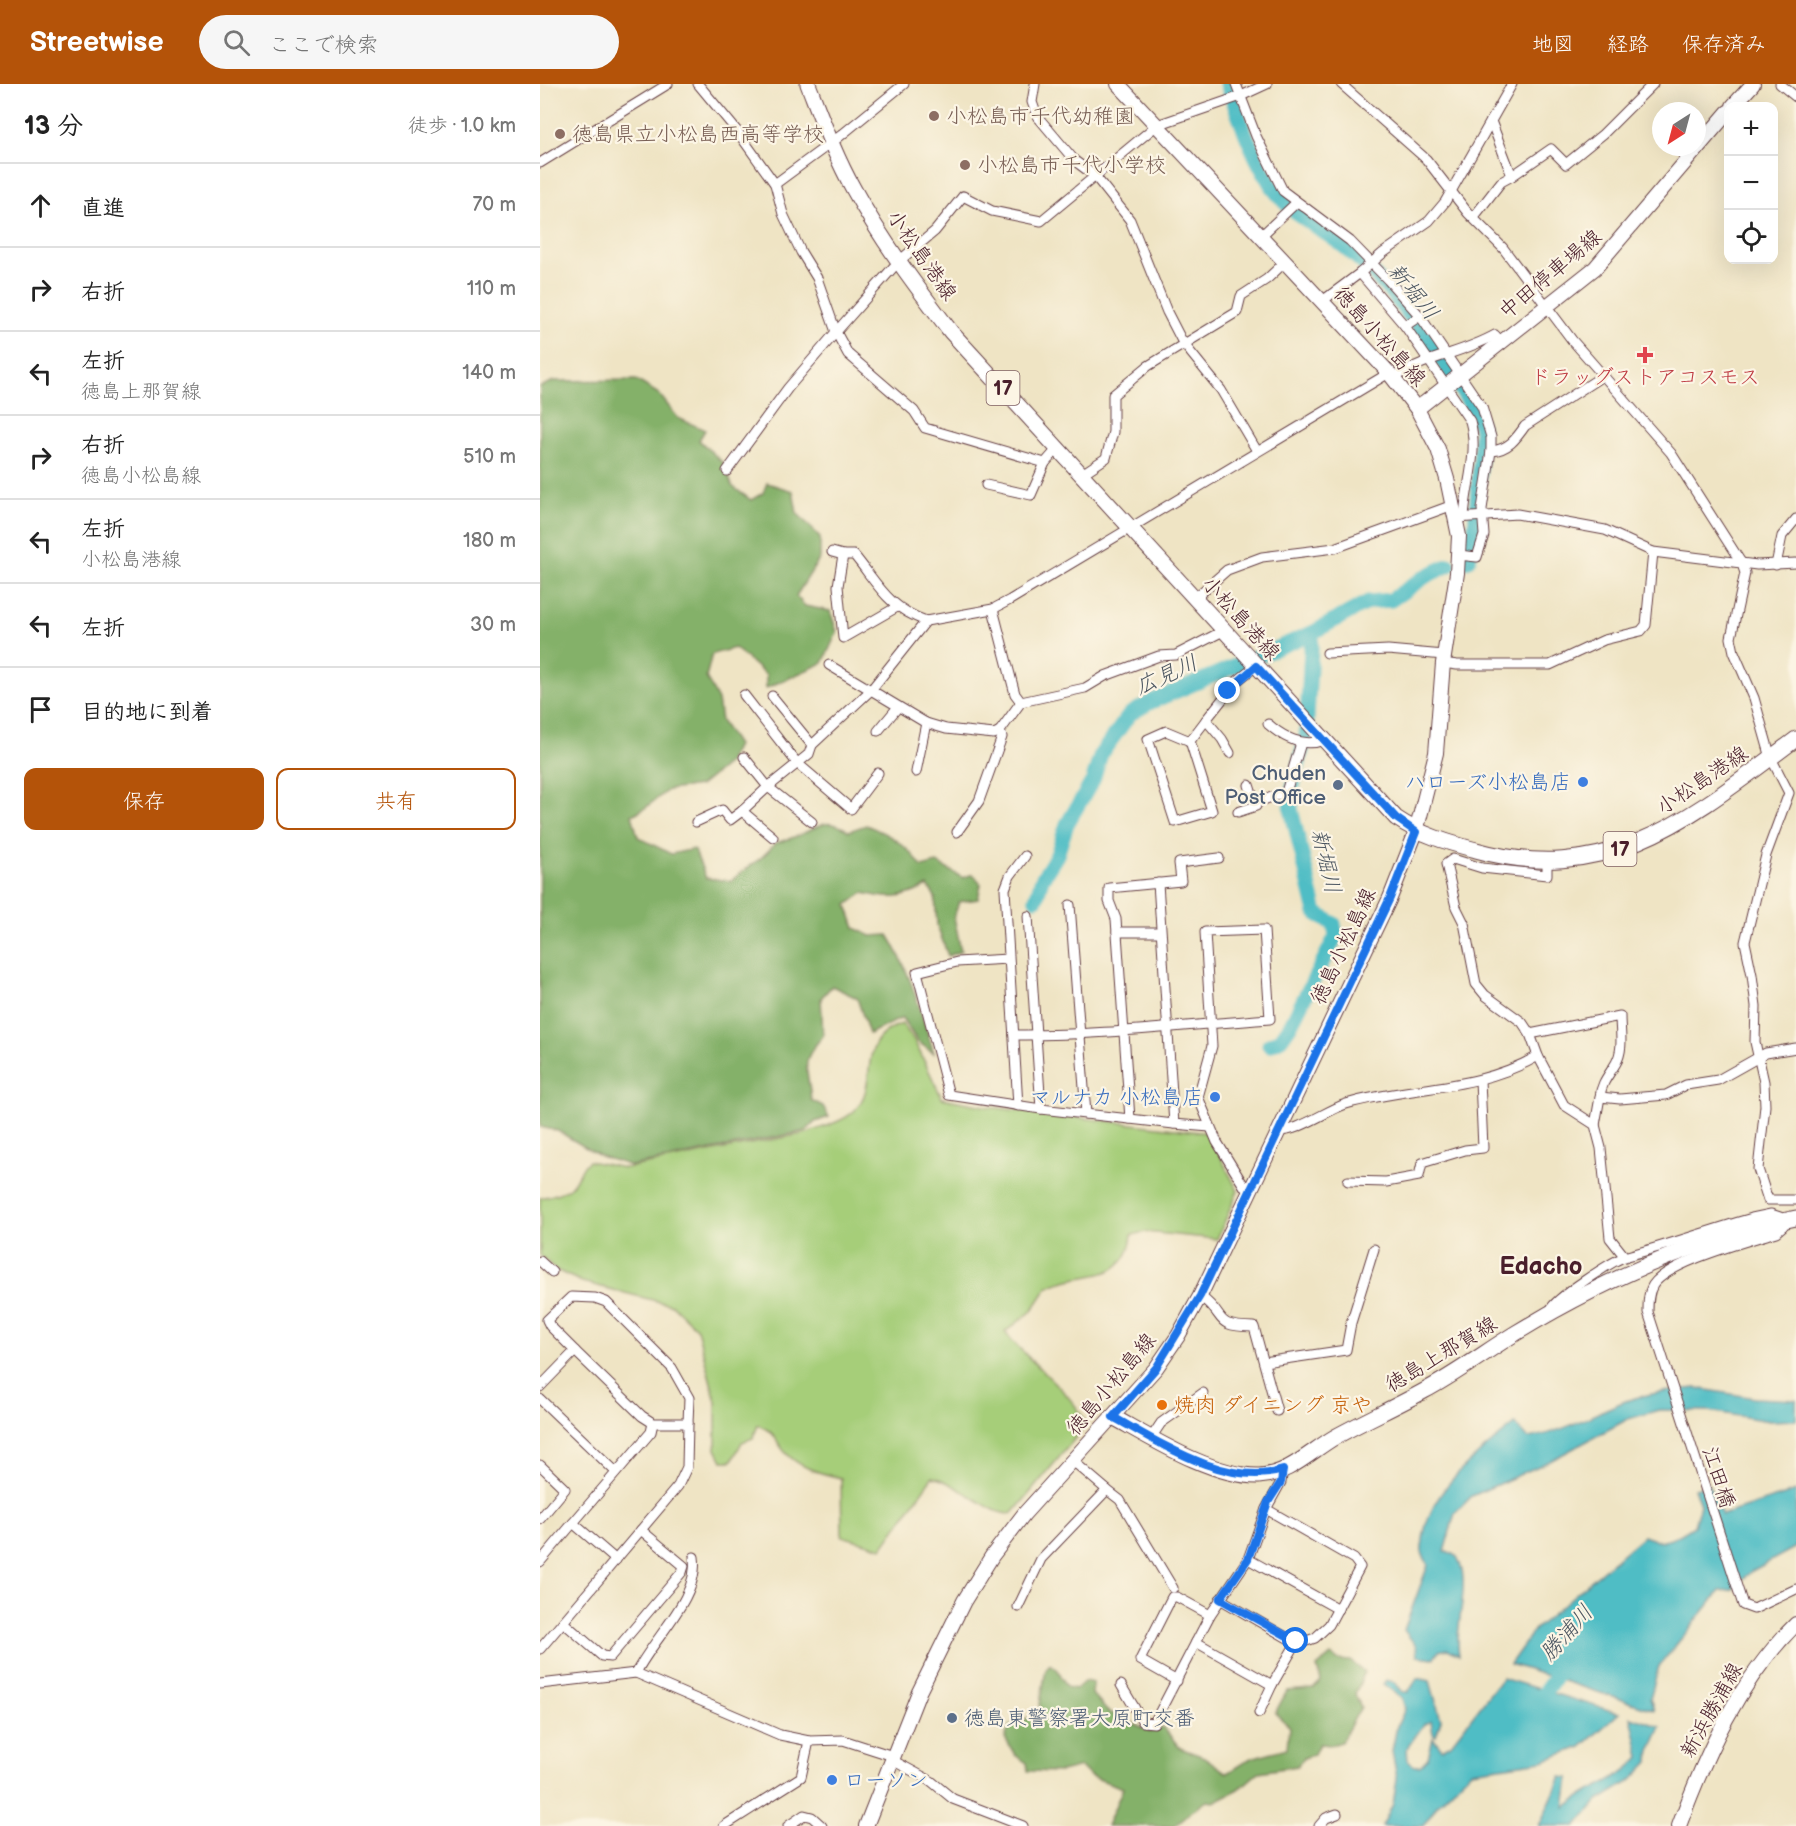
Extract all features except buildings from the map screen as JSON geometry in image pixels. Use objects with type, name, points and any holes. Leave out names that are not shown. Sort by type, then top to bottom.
[{"type":"main road","name":"小松島港線","points":[[808,84],[831,142],[853,188],[898,262],[951,332],[1396,818],[1416,832],[1487,853],[1547,860],[1580,858],[1625,848],[1661,833],[1695,814],[1796,739]]},
{"type":"main road","name":"徳島小松島線","points":[[866,1826],[924,1681],[964,1601],[992,1556],[1024,1514],[1156,1368],[1200,1296],[1390,898],[1416,832],[1436,753],[1444,659],[1466,556],[1460,514],[1438,449],[1417,409],[1391,376],[1118,84]]},
{"type":"main road","points":[[1736,102],[1747,86]]},
{"type":"main road","name":"中田停車場線","points":[[1417,409],[1606,258],[1724,117]]},
{"type":"main road","name":"徳島上那賀線","points":[[1113,1417],[1151,1437],[1232,1473],[1260,1476],[1283,1470],[1334,1438],[1426,1390],[1550,1313],[1619,1277],[1662,1258],[1792,1217]]},
{"type":"main road","name":"新浜勝浦線","points":[[1678,1826],[1712,1746],[1731,1710],[1762,1662],[1796,1624]]},
{"type":"street","points":[[540,163],[668,84]]},
{"type":"street","points":[[698,84],[737,131],[775,184],[783,214],[801,252],[817,278],[836,332],[848,354],[914,411],[925,428],[1045,463]]},
{"type":"street","points":[[775,184],[904,84]]},
{"type":"street","points":[[1035,84],[1032,102],[1037,116],[1075,161],[1095,176],[1130,220],[1183,344],[1221,390],[1257,451]]},
{"type":"street","points":[[1236,84],[1239,96],[1283,191],[1295,204],[1350,242],[1366,268],[1412,321],[1453,379],[1487,417],[1491,451],[1480,516],[1482,544],[1477,557],[1466,556]]},
{"type":"street","points":[[727,471],[788,388],[836,332],[898,262],[935,231],[963,196],[992,211],[1041,220],[1157,125],[1227,101],[1267,84]]},
{"type":"street","points":[[1341,84],[1426,159],[1473,218],[1503,248],[1546,307],[1671,453],[1742,564],[1745,573],[1731,638],[1734,652],[1754,698],[1771,758],[1792,795],[1766,855],[1745,942],[1756,1006],[1755,1035],[1766,1106],[1758,1169],[1768,1200],[1796,1200]]},
{"type":"street","points":[[1321,302],[1429,221],[1452,191],[1512,84]]},
{"type":"street","points":[[1473,218],[1501,182],[1551,149],[1566,164],[1603,134],[1653,84]]},
{"type":"street","points":[[1780,84],[1796,97]]},
{"type":"street","points":[[1491,122],[1512,176]]},
{"type":"street","points":[[1261,236],[1295,204]]},
{"type":"street","points":[[1082,474],[1106,458],[1113,432],[1113,395],[1148,366],[1237,312],[1241,296],[1267,279],[1285,262]]},
{"type":"street","points":[[1366,268],[1412,321],[1453,379],[1474,435],[1460,514]]},
{"type":"street","points":[[832,552],[854,555],[885,597],[897,607],[926,621],[993,609],[1131,529],[1257,451],[1391,376],[1416,363],[1473,346],[1496,335],[1502,342]]},
{"type":"street","points":[[1491,451],[1501,449],[1519,438],[1525,426],[1604,375]]},
{"type":"street","points":[[986,485],[1031,495],[1045,463],[1058,448]]},
{"type":"street","points":[[1196,598],[1227,570],[1262,556],[1335,548],[1460,514],[1480,516],[1517,514],[1582,524],[1605,530],[1653,552],[1742,564],[1796,563]]},
{"type":"street","points":[[1776,565],[1782,536],[1796,519]]},
{"type":"street","points":[[1327,653],[1388,650],[1444,659],[1550,664],[1604,640],[1641,631],[1646,625],[1653,552]]},
{"type":"street","points":[[843,555],[838,586],[843,638],[897,607]]},
{"type":"street","points":[[993,609],[1015,694],[1021,702]]},
{"type":"street","points":[[696,822],[722,810],[730,820],[809,754],[812,745],[871,690],[926,621]]},
{"type":"street","points":[[829,665],[926,723],[946,729],[994,734],[1000,731],[1021,702],[1085,688],[1105,676],[1160,656],[1176,655],[1225,630]]},
{"type":"street","points":[[1190,741],[1253,662]]},
{"type":"street","points":[[744,694],[797,763],[851,809],[878,773]]},
{"type":"street","points":[[772,696],[812,745]]},
{"type":"street","points":[[878,732],[898,707]]},
{"type":"street","points":[[1206,720],[1230,753]]},
{"type":"street","points":[[916,772],[926,723]]},
{"type":"street","points":[[1268,724],[1284,736],[1301,743],[1314,744],[1324,740]]},
{"type":"street","points":[[957,831],[978,801],[1002,737],[1000,731]]},
{"type":"street","points":[[1166,731],[1190,741],[1212,811],[1175,822],[1148,740],[1166,731]]},
{"type":"street","points":[[1255,802],[1286,792],[1301,743]]},
{"type":"street","points":[[744,757],[768,787],[812,822]]},
{"type":"street","points":[[1238,812],[1256,807],[1249,785]]},
{"type":"street","points":[[742,811],[773,837]]},
{"type":"street","points":[[1018,1106],[1005,889],[1010,876],[1025,856]]},
{"type":"street","points":[[1130,1119],[1116,919],[1109,900],[1109,888],[1181,881],[1179,863],[1219,858]]},
{"type":"street","points":[[1547,860],[1548,875],[1482,868],[1453,859],[1446,864],[1456,907],[1464,923],[1476,984],[1485,995],[1522,1022],[1564,1106],[1595,1125]]},
{"type":"street","points":[[1158,883],[1174,1125]]},
{"type":"street","points":[[1070,905],[1086,1114]]},
{"type":"street","points":[[1028,916],[1041,1109]]},
{"type":"street","points":[[1014,1035],[1080,1033],[1167,1027],[1211,1023],[1270,1019],[1264,930],[1205,932],[1211,1023],[1212,1046],[1198,1097],[1210,1127],[1249,1194]]},
{"type":"street","points":[[1117,932],[1160,932]]},
{"type":"street","points":[[1008,959],[957,962],[917,972],[949,1095],[1041,1109],[1174,1125],[1210,1127]]},
{"type":"street","points":[[1530,1034],[1620,1016],[1621,1047],[1616,1063],[1604,1081],[1595,1125],[1601,1148],[1610,1238],[1625,1257]]},
{"type":"street","points":[[1600,1097],[1620,1099],[1666,1095],[1686,1085],[1719,1080],[1766,1053],[1796,1048]]},
{"type":"street","points":[[1279,1130],[1295,1130],[1315,1117],[1347,1104],[1480,1080],[1509,1072],[1538,1056]]},
{"type":"street","points":[[1348,1181],[1386,1182],[1419,1176],[1422,1163],[1465,1150],[1483,1148],[1480,1080]]},
{"type":"street","points":[[1550,1313],[1552,1305],[1563,1296],[1625,1257],[1638,1255],[1752,1218],[1771,1214],[1792,1217]]},
{"type":"street","name":"江田橋","points":[[1792,1217],[1776,1232],[1671,1270],[1652,1287],[1648,1312],[1743,1605],[1754,1609],[1796,1589]]},
{"type":"street","points":[[1264,1362],[1346,1350],[1351,1323],[1374,1250]]},
{"type":"street","points":[[540,1261],[552,1272]]},
{"type":"street","points":[[1200,1296],[1215,1308],[1221,1322],[1229,1326],[1254,1327],[1276,1411]]},
{"type":"street","points":[[540,1649],[678,1486],[687,1467],[688,1423],[688,1398],[672,1368],[606,1302],[595,1298],[571,1298],[547,1320],[550,1326],[642,1416],[653,1423],[688,1423]]},
{"type":"street","points":[[540,1387],[575,1351]]},
{"type":"street","points":[[1151,1437],[1161,1422],[1203,1393]]},
{"type":"street","points":[[540,1399],[616,1472]]},
{"type":"street","points":[[540,1562],[651,1432],[653,1423]]},
{"type":"street","points":[[1073,1461],[1120,1500],[1173,1588]]},
{"type":"street","points":[[540,1465],[565,1489],[540,1519]]},
{"type":"street","points":[[1121,1685],[1138,1715],[1149,1724],[1158,1719],[1210,1615],[1248,1559],[1266,1509],[1281,1482],[1283,1470]]},
{"type":"street","points":[[1018,1607],[1041,1559],[1107,1490]]},
{"type":"street","points":[[1259,1713],[1292,1649],[1323,1633],[1338,1610],[1360,1567],[1354,1558],[1266,1509]]},
{"type":"street","points":[[573,1523],[616,1560]]},
{"type":"street","points":[[563,1622],[602,1656],[610,1657],[675,1580],[684,1566],[641,1530]]},
{"type":"street","points":[[636,1673],[647,1651],[670,1622],[694,1580],[694,1557]]},
{"type":"street","points":[[1248,1559],[1338,1610]]},
{"type":"street","points":[[1177,1681],[1140,1660],[1172,1597],[1177,1597],[1210,1615]]},
{"type":"street","points":[[1220,1599],[1298,1644]]},
{"type":"street","points":[[1196,1642],[1272,1684]]},
{"type":"street","points":[[540,1684],[636,1673],[780,1735],[809,1741],[843,1740],[893,1758],[932,1781],[953,1799],[1023,1826]]},
{"type":"street","points":[[724,1826],[801,1777],[809,1741]]},
{"type":"street","points":[[1319,1826],[1326,1818],[1337,1814]]},
{"type":"street","points":[[788,1826],[804,1815],[822,1826]]},
{"type":"green space","points":[[636,380],[659,394],[678,418],[705,430],[699,440],[725,465],[732,486],[751,500],[763,493],[767,483],[793,491],[797,513],[820,537],[820,558],[796,596],[805,606],[830,611],[837,632],[823,663],[766,688],[766,675],[735,648],[712,654],[706,677],[718,700],[721,721],[737,745],[728,763],[700,786],[668,790],[632,815],[638,837],[671,854],[694,849],[706,878],[731,881],[775,843],[822,824],[834,824],[849,831],[866,825],[898,842],[922,867],[937,863],[963,878],[973,874],[981,884],[978,899],[959,902],[954,917],[961,951],[948,956],[937,925],[935,897],[928,886],[911,894],[896,897],[881,897],[863,893],[847,905],[855,928],[871,936],[888,935],[909,978],[934,1053],[918,1042],[902,1018],[869,1034],[857,998],[832,986],[821,998],[823,1036],[810,1053],[806,1066],[811,1100],[823,1106],[829,1117],[815,1122],[806,1131],[631,1166],[600,1156],[558,1131],[540,1127],[540,387],[554,381]]},
{"type":"green space","points":[[902,1024],[914,1040],[942,1098],[989,1107],[1208,1133],[1238,1191],[1217,1239],[1145,1232],[1132,1235],[1128,1251],[1122,1262],[1113,1269],[1047,1288],[1032,1311],[1005,1332],[1073,1402],[1086,1425],[1013,1513],[996,1511],[942,1480],[932,1477],[882,1548],[842,1536],[841,1478],[817,1472],[796,1462],[784,1451],[772,1433],[764,1428],[758,1425],[753,1438],[742,1442],[732,1461],[722,1461],[716,1449],[716,1402],[697,1329],[672,1305],[582,1282],[556,1270],[540,1255],[540,1198],[569,1188],[589,1161],[624,1168],[632,1167],[807,1133],[838,1121],[854,1111],[862,1100],[872,1051],[877,1040],[887,1031]]},
{"type":"green space","points":[[1331,1655],[1338,1660],[1350,1661],[1365,1672],[1355,1694],[1361,1707],[1341,1742],[1332,1745],[1319,1744],[1314,1754],[1304,1758],[1297,1766],[1259,1772],[1239,1789],[1214,1802],[1207,1801],[1174,1826],[1107,1826],[1123,1788],[1090,1776],[1081,1767],[1061,1772],[1028,1771],[1027,1763],[1015,1755],[1005,1738],[1010,1725],[1025,1720],[1039,1710],[1046,1669],[1050,1664],[1058,1670],[1067,1687],[1076,1689],[1085,1681],[1093,1683],[1092,1694],[1107,1711],[1151,1732],[1163,1727],[1180,1748],[1204,1757],[1227,1773],[1251,1758],[1287,1748],[1289,1726],[1275,1713],[1287,1691],[1313,1689],[1321,1681],[1317,1667]]},
{"type":"water","points":[[1696,1388],[1755,1398],[1796,1400],[1796,1420],[1769,1421],[1709,1411],[1659,1410],[1628,1419],[1550,1461],[1472,1496],[1455,1513],[1444,1552],[1454,1553],[1463,1575],[1459,1655],[1448,1649],[1439,1651],[1434,1658],[1417,1656],[1416,1646],[1404,1630],[1428,1565],[1422,1549],[1427,1521],[1445,1488],[1471,1460],[1515,1424],[1528,1438],[1565,1427],[1641,1396]]},
{"type":"water","points":[[1709,1485],[1722,1515],[1796,1491],[1796,1547],[1752,1571],[1741,1580],[1741,1584],[1731,1590],[1720,1591],[1659,1666],[1650,1698],[1654,1710],[1510,1664],[1535,1629],[1643,1536],[1664,1541],[1670,1540],[1694,1526],[1700,1505],[1694,1488]]},
{"type":"water","points":[[1417,1678],[1430,1681],[1441,1720],[1436,1736],[1433,1734],[1431,1721],[1424,1724],[1407,1748],[1408,1761],[1414,1766],[1420,1766],[1428,1758],[1433,1738],[1442,1749],[1451,1744],[1502,1678],[1619,1713],[1581,1747],[1542,1761],[1471,1771],[1437,1805],[1423,1826],[1382,1826],[1393,1804],[1397,1778],[1392,1751],[1397,1726],[1405,1709],[1402,1698],[1383,1684],[1386,1680],[1394,1682],[1403,1692],[1408,1692]]},
{"type":"water","points":[[1631,1717],[1661,1727],[1650,1751],[1649,1762],[1632,1780],[1598,1801],[1576,1826],[1539,1826],[1561,1777],[1569,1778],[1565,1808],[1583,1795],[1623,1773],[1640,1757]]},
{"type":"waterway","name":"新堀川","points":[[1227,84],[1254,154],[1276,192],[1291,209],[1347,249],[1384,285],[1417,325],[1474,411],[1481,428],[1481,451],[1475,528],[1469,560],[1466,561]]},
{"type":"waterway","name":"広見川","points":[[1036,899],[1042,879],[1057,855],[1067,824],[1093,780],[1101,754],[1130,714],[1151,702],[1312,633],[1368,602],[1391,600],[1426,576],[1449,565]]},
{"type":"waterway","name":"新堀川","points":[[1269,1045],[1281,1039],[1290,1026],[1336,936],[1334,924],[1316,913],[1291,809],[1292,791],[1306,736],[1312,633]]},
{"type":"waterway","name":"勝浦川","points":[[1534,1706],[1566,1663]]},
{"type":"place","name":"小松島市千代幼稚園","points":[[934,116]]},
{"type":"place","name":"徳島県立小松島西高等学校","points":[[560,134]]},
{"type":"place","name":"小松島市千代小学校","points":[[965,165]]},
{"type":"place","name":"ドラッグストアコスモス","points":[[1645,355]]},
{"type":"place","name":"ハローズ小松島店","points":[[1583,782]]},
{"type":"place","name":"Chuden Post Office","points":[[1338,785]]},
{"type":"place","name":"マルナカ 小松島店","points":[[1215,1097]]},
{"type":"place","name":"焼肉 ダイニング 京や","points":[[1162,1405]]},
{"type":"place","name":"徳島東警察署大原町交番","points":[[952,1718]]},
{"type":"place","name":"ローソン","points":[[832,1780]]},
{"type":"district","name":"Edacho","points":[[1541,1266]]},
{"type":"route","points":[[1228,691],[1256,666],[1396,818],[1416,832],[1390,898],[1200,1296],[1178,1336],[1156,1368],[1113,1417],[1185,1454],[1232,1473],[1260,1476],[1283,1470],[1283,1477],[1268,1502],[1248,1559],[1232,1586],[1220,1599],[1296,1641]]}]
